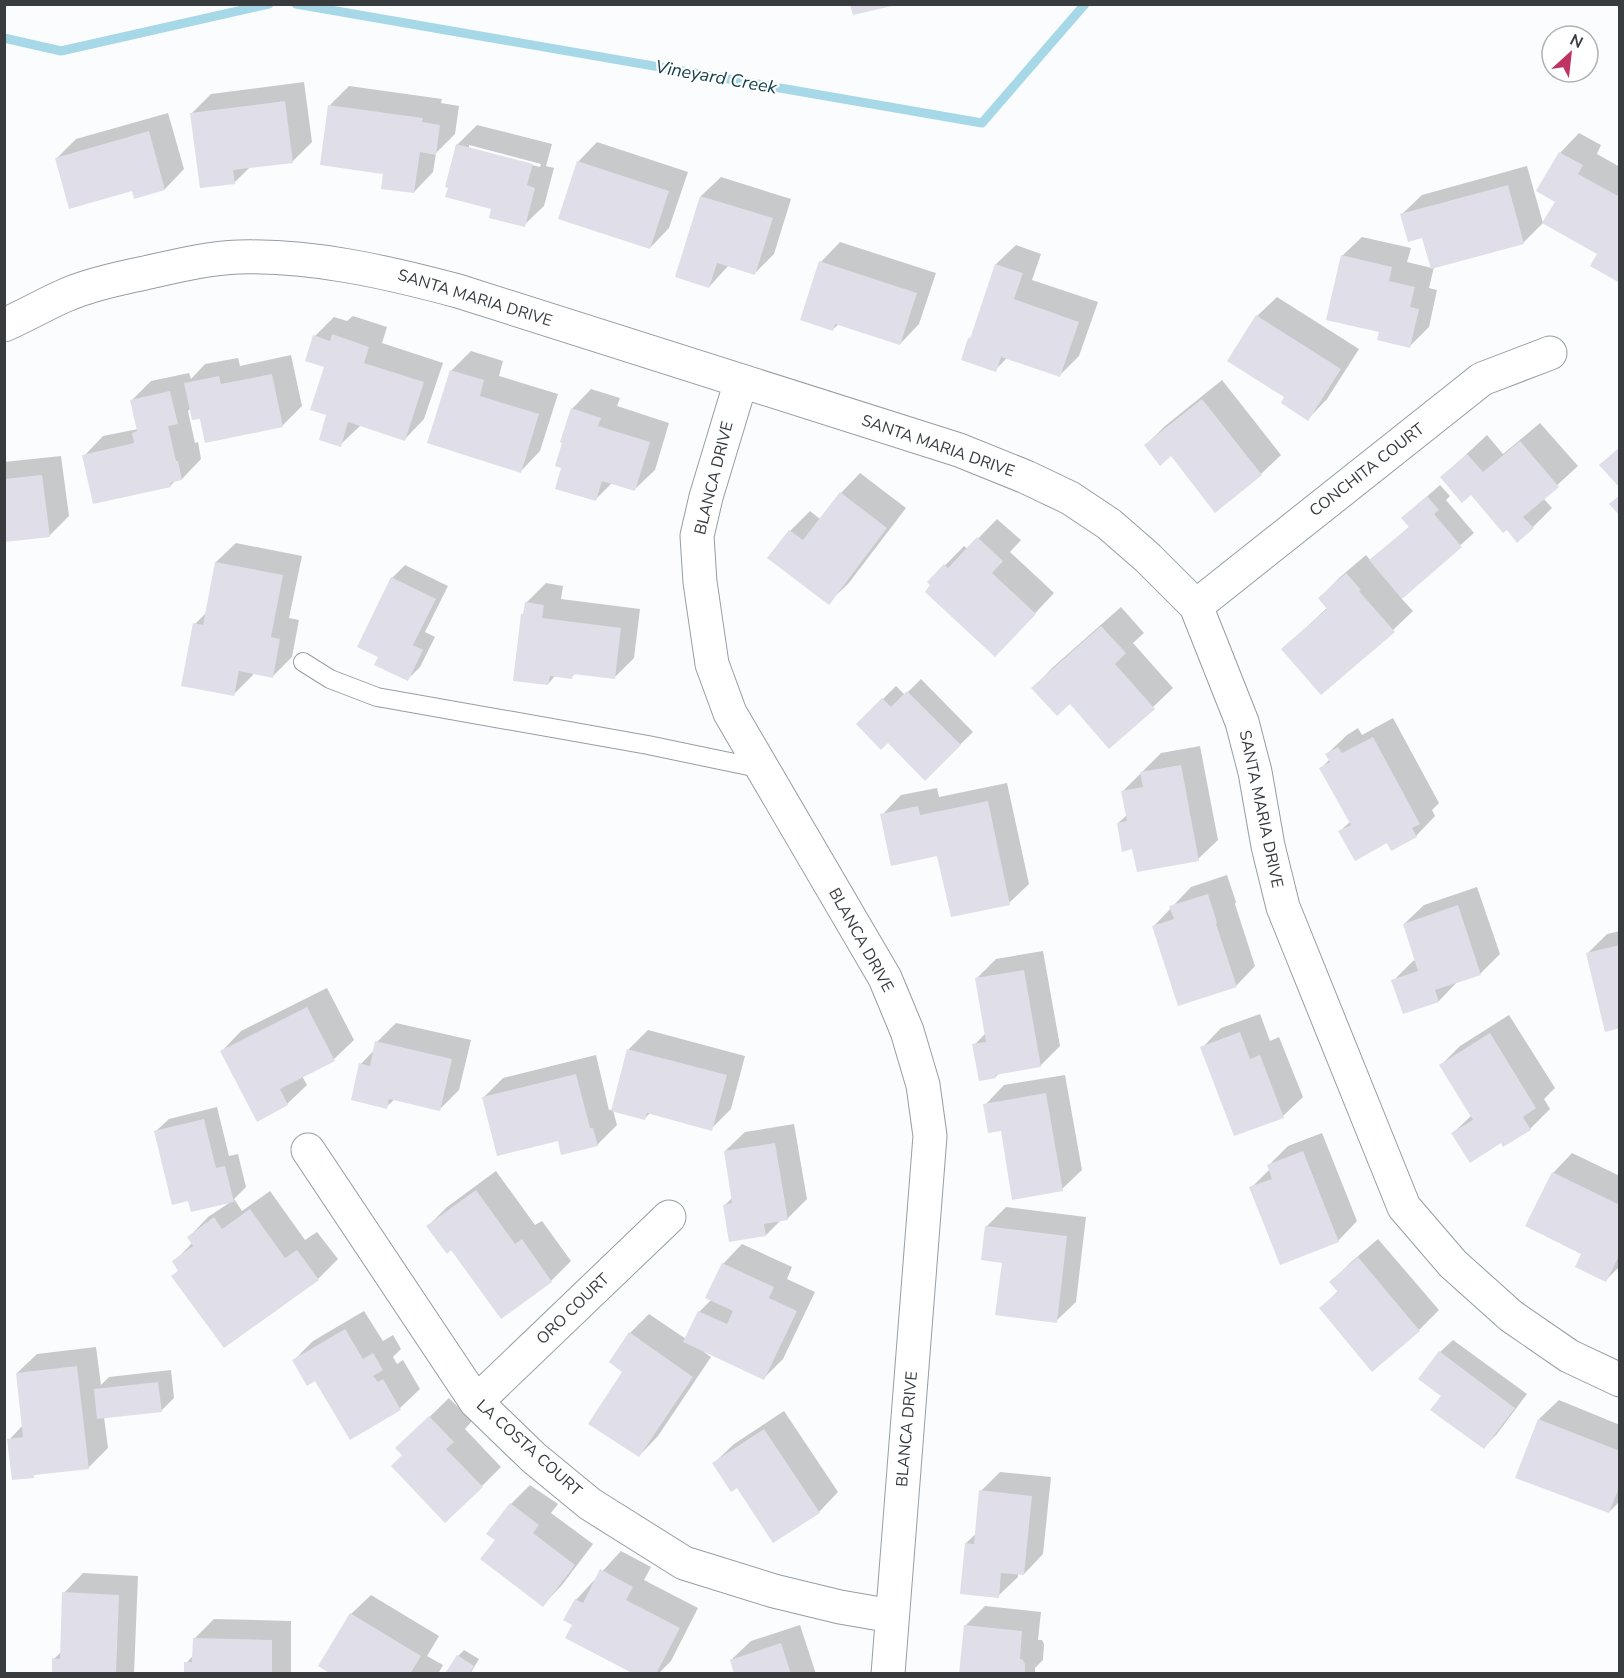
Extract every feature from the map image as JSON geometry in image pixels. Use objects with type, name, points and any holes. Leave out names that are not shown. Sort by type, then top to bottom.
[{"type":"street","name":"SANTA MARIA DRIVE","points":[[4,325],[67,295],[129,276],[205,260],[273,257],[346,265],[394,274],[458,291],[958,450],[1026,477],[1070,498],[1110,524],[1196,606],[1242,722],[1255,772],[1268,846],[1283,907],[1404,1207],[1452,1264],[1512,1316],[1569,1356],[1620,1380]]},
{"type":"street","name":"CONCHITA COURT","points":[[1196,606],[1482,379],[1550,352]]},
{"type":"street","name":"BLANCA DRIVE","points":[[741,381],[706,497],[697,536],[700,582],[712,664],[730,713],[885,978],[907,1031],[923,1084],[930,1136],[888,1674]]},
{"type":"street","name":"LA COSTA COURT","points":[[308,1150],[476,1402],[534,1458],[590,1504],[684,1563],[774,1591],[840,1607],[892,1616]]},
{"type":"street","name":"ORO COURT","points":[[476,1402],[669,1217]]},
{"type":"lane","points":[[303,662],[330,679],[377,697],[763,769]]},
{"type":"building","points":[[850,5],[896,5],[853,15]]},
{"type":"building","points":[[285,101],[293,163],[233,170],[235,184],[200,188],[190,113]]},
{"type":"building","points":[[328,105],[423,118],[422,122],[440,125],[436,155],[420,152],[414,193],[381,189],[383,174],[320,165]]},
{"type":"building","points":[[149,131],[165,190],[134,199],[132,191],[69,209],[55,158]]},
{"type":"building","points":[[456,144],[533,164],[527,185],[535,188],[525,227],[489,218],[491,209],[445,197],[448,188],[445,187]]},
{"type":"building","points":[[1559,152],[1583,165],[1578,174],[1620,197],[1620,283],[1590,266],[1597,254],[1542,223],[1555,202],[1536,191]]},
{"type":"building","points":[[577,161],[669,191],[650,249],[558,219]]},
{"type":"building","points":[[1508,185],[1524,244],[1431,269],[1422,238],[1408,242],[1400,214]]},
{"type":"building","points":[[700,196],[773,218],[755,275],[717,263],[709,288],[675,277]]},
{"type":"building","points":[[1341,255],[1392,267],[1389,281],[1415,287],[1410,307],[1419,309],[1410,348],[1377,340],[1379,332],[1326,320]]},
{"type":"building","points":[[819,261],[917,293],[900,345],[835,324],[833,331],[800,320]]},
{"type":"building","points":[[995,264],[1023,273],[1014,299],[1079,322],[1060,377],[1001,357],[996,372],[961,360]]},
{"type":"building","points":[[1256,315],[1341,369],[1308,421],[1281,403],[1284,397],[1227,361]]},
{"type":"building","points":[[332,334],[369,347],[364,363],[424,382],[405,441],[348,422],[341,447],[319,440],[326,415],[310,410],[324,367],[305,361],[313,335],[330,341]]},
{"type":"building","points":[[450,370],[484,380],[480,396],[539,414],[521,473],[427,443]]},
{"type":"building","points":[[272,374],[283,427],[205,443],[200,419],[192,420],[184,383],[219,376],[221,384]]},
{"type":"building","points":[[170,391],[178,424],[168,426],[182,480],[170,483],[171,487],[93,504],[82,455],[134,443],[132,433],[137,431],[130,400]]},
{"type":"building","points":[[1202,399],[1262,475],[1215,513],[1171,456],[1160,466],[1144,445]]},
{"type":"building","points":[[571,408],[601,418],[598,426],[650,442],[635,491],[602,481],[596,501],[555,489],[561,468],[555,466]]},
{"type":"building","points":[[1520,441],[1559,487],[1523,517],[1534,528],[1517,543],[1507,530],[1503,533],[1471,495],[1462,503],[1440,477],[1467,454],[1483,472]]},
{"type":"building","points":[[1620,447],[1620,488],[1599,465]]},
{"type":"building","points":[[42,475],[50,537],[4,542],[4,479]]},
{"type":"building","points":[[840,492],[887,528],[829,605],[767,558],[789,530],[803,540]]},
{"type":"building","points":[[1620,495],[1620,516],[1609,504]]},
{"type":"building","points":[[1427,496],[1439,510],[1434,514],[1462,547],[1402,599],[1369,560],[1409,527],[1401,518]]},
{"type":"building","points":[[977,537],[1003,561],[992,573],[1036,614],[995,657],[925,592],[930,585],[927,582],[944,564],[948,568]]},
{"type":"building","points":[[215,562],[283,575],[271,637],[280,639],[273,678],[239,671],[234,696],[181,686],[193,623],[203,625]]},
{"type":"building","points":[[1346,573],[1395,632],[1321,695],[1281,649],[1327,609],[1318,598]]},
{"type":"building","points":[[391,577],[436,599],[413,645],[423,650],[408,681],[374,665],[378,657],[357,647]]},
{"type":"building","points":[[525,602],[544,605],[542,618],[621,628],[615,679],[573,674],[572,679],[550,676],[548,685],[513,681],[521,614],[523,614]]},
{"type":"building","points":[[1101,626],[1126,653],[1115,664],[1155,709],[1109,749],[1070,704],[1057,716],[1031,688]]},
{"type":"building","points":[[907,691],[961,745],[925,781],[888,743],[881,750],[856,724],[882,698],[891,707]]},
{"type":"building","points":[[1373,737],[1420,824],[1412,828],[1417,837],[1391,851],[1387,843],[1355,861],[1338,831],[1351,825],[1319,768],[1330,762],[1325,754],[1338,747],[1342,753]]},
{"type":"building","points":[[1181,765],[1199,861],[1137,872],[1132,849],[1122,852],[1117,823],[1127,821],[1121,791],[1143,787],[1140,772]]},
{"type":"building","points":[[988,801],[1010,905],[951,917],[937,856],[891,866],[880,814],[918,806],[920,815]]},
{"type":"building","points":[[1208,894],[1237,987],[1178,1006],[1152,926],[1174,919],[1169,906]]},
{"type":"building","points":[[1458,905],[1481,975],[1435,990],[1439,1002],[1403,1014],[1391,980],[1418,971],[1403,924]]},
{"type":"building","points":[[1620,945],[1620,1028],[1605,1032],[1586,953]]},
{"type":"building","points":[[1024,970],[1041,1067],[995,1075],[996,1078],[979,1081],[972,1044],[986,1042],[975,978]]},
{"type":"building","points":[[307,1007],[335,1061],[280,1089],[288,1105],[257,1122],[220,1051]]},
{"type":"building","points":[[1240,1032],[1250,1059],[1260,1055],[1284,1118],[1234,1136],[1200,1047]]},
{"type":"building","points":[[1490,1033],[1536,1108],[1523,1117],[1531,1130],[1503,1147],[1501,1143],[1470,1163],[1451,1133],[1473,1120],[1439,1065]]},
{"type":"building","points":[[375,1041],[452,1059],[440,1111],[389,1099],[387,1109],[351,1100],[359,1063],[370,1066]]},
{"type":"building","points":[[627,1049],[727,1075],[712,1131],[647,1113],[645,1120],[611,1111]]},
{"type":"building","points":[[576,1074],[590,1128],[593,1128],[598,1146],[561,1155],[558,1141],[497,1156],[482,1097]]},
{"type":"building","points":[[1046,1093],[1063,1191],[1012,1200],[1001,1131],[988,1133],[983,1104]]},
{"type":"building","points":[[204,1119],[216,1168],[225,1166],[234,1202],[191,1212],[188,1201],[172,1205],[154,1131]]},
{"type":"building","points":[[775,1143],[788,1220],[764,1224],[766,1236],[729,1242],[723,1205],[732,1203],[724,1151]]},
{"type":"building","points":[[1303,1151],[1339,1242],[1280,1265],[1249,1187],[1272,1179],[1267,1165]]},
{"type":"building","points":[[1552,1172],[1620,1205],[1620,1254],[1606,1282],[1575,1267],[1581,1254],[1525,1226]]},
{"type":"building","points":[[476,1190],[515,1244],[522,1239],[552,1282],[501,1319],[451,1250],[447,1254],[426,1226]]},
{"type":"building","points":[[250,1209],[285,1258],[297,1250],[319,1280],[224,1348],[171,1276],[178,1271],[172,1261],[193,1246],[187,1237],[214,1217],[222,1229]]},
{"type":"building","points":[[985,1226],[1067,1236],[1057,1323],[995,1315],[1002,1263],[981,1260]]},
{"type":"building","points":[[1358,1257],[1420,1331],[1372,1372],[1319,1308],[1338,1292],[1329,1282]]},
{"type":"building","points":[[722,1263],[774,1287],[769,1298],[797,1311],[764,1380],[683,1342],[698,1311],[727,1324],[733,1311],[705,1298]]},
{"type":"building","points":[[345,1329],[363,1359],[373,1353],[383,1370],[373,1376],[378,1382],[383,1379],[401,1410],[350,1440],[315,1381],[307,1386],[292,1360]]},
{"type":"building","points":[[629,1332],[693,1377],[639,1457],[588,1424],[622,1372],[609,1362]]},
{"type":"building","points":[[1439,1351],[1515,1408],[1484,1449],[1430,1410],[1441,1396],[1418,1379]]},
{"type":"building","points":[[77,1366],[89,1469],[34,1475],[34,1478],[12,1480],[7,1439],[23,1437],[16,1373]]},
{"type":"building","points":[[158,1382],[162,1412],[97,1419],[94,1389]]},
{"type":"building","points":[[429,1416],[454,1442],[446,1449],[483,1487],[445,1523],[391,1466],[402,1455],[395,1448]]},
{"type":"building","points":[[1538,1419],[1620,1451],[1620,1485],[1609,1513],[1515,1478]]},
{"type":"building","points":[[764,1429],[820,1513],[773,1543],[737,1488],[731,1492],[712,1463]]},
{"type":"building","points":[[979,1490],[1032,1496],[1024,1575],[1001,1573],[999,1598],[960,1594],[965,1543],[974,1544]]},
{"type":"building","points":[[510,1503],[539,1525],[533,1533],[575,1565],[543,1607],[480,1559],[495,1540],[486,1534]]},
{"type":"building","points":[[600,1569],[633,1587],[626,1600],[680,1628],[656,1674],[634,1674],[565,1638],[572,1625],[563,1620],[575,1599],[583,1603]]},
{"type":"building","points":[[62,1592],[119,1595],[116,1674],[52,1674],[52,1658],[60,1659]]},
{"type":"building","points":[[350,1613],[421,1656],[410,1674],[331,1674],[318,1666]]},
{"type":"building","points":[[964,1625],[1022,1631],[1020,1659],[1025,1664],[1025,1674],[959,1674]]},
{"type":"building","points":[[193,1638],[272,1640],[272,1674],[184,1674],[184,1662],[192,1662]]},
{"type":"building","points":[[781,1643],[791,1674],[734,1674],[730,1660]]},
{"type":"building","points":[[457,1655],[474,1666],[469,1674],[446,1672]]},
{"type":"waterway","name":"Vineyard Creek","points":[[4,38],[61,51],[269,4]]},
{"type":"waterway","name":"Vineyard Creek","points":[[296,4],[982,123],[1085,4]]}]
